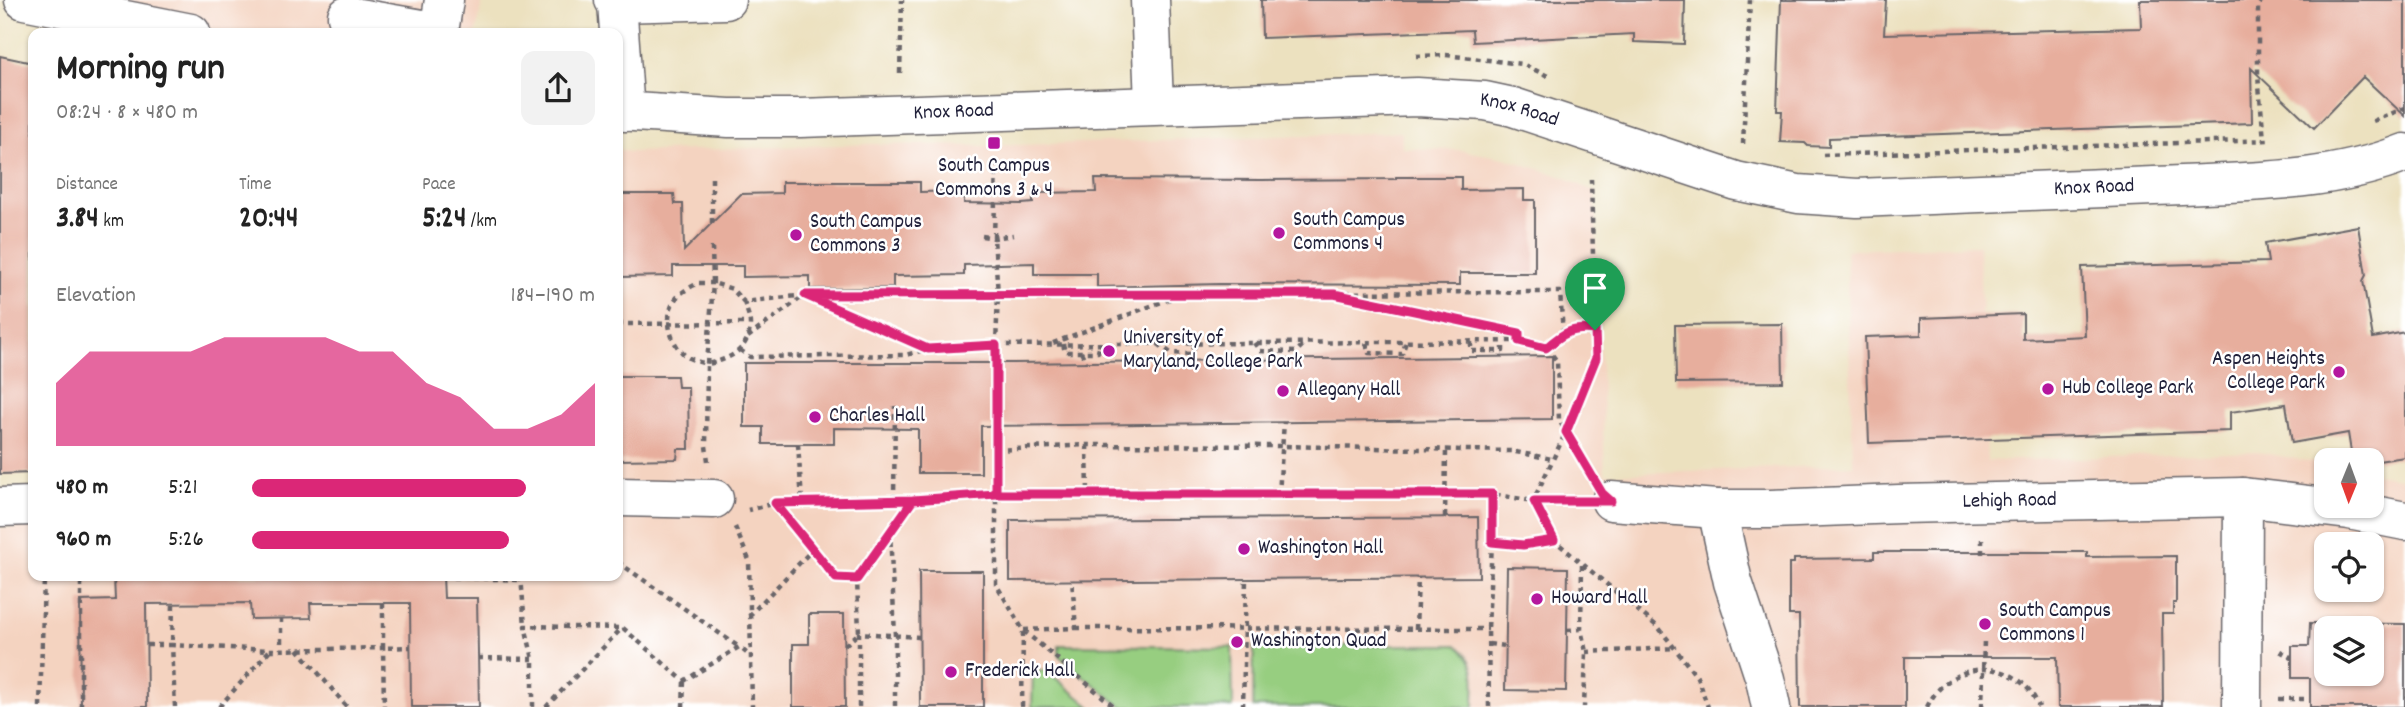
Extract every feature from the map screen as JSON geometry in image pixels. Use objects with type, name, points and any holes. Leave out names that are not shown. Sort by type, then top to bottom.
[{"type":"street","points":[[24,0],[100,24],[140,28]]},
{"type":"street","points":[[440,28],[444,0]]},
{"type":"street","points":[[617,28],[616,1],[726,0]]},
{"type":"street","points":[[1150,0],[1154,105]]},
{"type":"street","points":[[347,16],[416,28]]},
{"type":"street","name":"Knox Road","points":[[623,111],[729,118],[788,118],[1417,97],[1485,101],[1513,107],[1736,181],[1798,194],[1857,198],[2321,175],[2405,153]]},
{"type":"street","points":[[623,497],[727,505]]},
{"type":"street","points":[[2243,497],[2255,703]]},
{"type":"street","name":"Lehigh Road","points":[[1611,501],[1717,509],[2243,497],[2349,510],[2405,521]]},
{"type":"street","points":[[0,507],[28,506]]},
{"type":"street","points":[[1717,509],[1733,582],[1766,679],[1771,707]]},
{"type":"path","points":[[900,73],[902,0]]},
{"type":"path","points":[[1743,145],[1750,0]]},
{"type":"path","points":[[2262,0],[2258,5],[2258,75],[2264,140]]},
{"type":"path","points":[[2364,124],[2405,108]]},
{"type":"path","points":[[1812,155],[2274,140]]},
{"type":"path","points":[[996,162],[996,584],[1023,630],[1115,707]]},
{"type":"path","points":[[712,177],[712,223]]},
{"type":"path","points":[[1534,501],[1596,358],[1591,179]]},
{"type":"path","points":[[982,236],[994,238],[1013,235]]},
{"type":"path","points":[[712,247],[713,283],[707,364],[687,358],[680,351],[674,344],[668,324],[671,307],[677,296],[699,283],[713,283],[732,289],[744,302],[805,295],[1278,291],[1334,294],[1560,292],[1563,332]]},
{"type":"path","points":[[1048,345],[1187,293]]},
{"type":"path","points":[[1334,294],[1519,333],[1519,341]]},
{"type":"path","points":[[748,337],[805,295]]},
{"type":"path","points":[[805,295],[928,349]]},
{"type":"path","points":[[623,324],[750,323]]},
{"type":"path","points":[[1546,348],[1563,332],[1595,330]]},
{"type":"path","points":[[740,350],[750,357],[906,355],[928,349],[996,345],[1519,341],[1546,348],[1557,361],[1559,419],[1602,493],[1611,501]]},
{"type":"path","points":[[1366,342],[1369,353],[1387,356],[1402,354],[1405,342]]},
{"type":"path","points":[[1471,342],[1471,351],[1487,354],[1503,351],[1503,342]]},
{"type":"path","points":[[1254,344],[1260,351],[1296,352],[1304,343]]},
{"type":"path","points":[[1063,344],[1065,352],[1098,352],[1100,344]]},
{"type":"path","points":[[1157,344],[1171,354],[1191,354],[1196,344]]},
{"type":"path","points":[[1082,352],[1086,362]]},
{"type":"path","points":[[1280,352],[1284,359]]},
{"type":"path","points":[[1179,354],[1179,360]]},
{"type":"path","points":[[894,499],[895,406]]},
{"type":"path","points":[[1279,494],[1284,422]]},
{"type":"path","points":[[798,444],[802,501]]},
{"type":"path","points":[[996,450],[1087,444],[1282,446],[1511,451],[1552,459]]},
{"type":"path","points":[[1087,444],[1087,494]]},
{"type":"path","points":[[1445,517],[1446,450]]},
{"type":"path","points":[[727,505],[913,500],[996,494],[1492,494],[1534,501],[1611,501]]},
{"type":"path","points":[[1489,707],[1492,494]]},
{"type":"path","points":[[859,707],[857,579],[913,500]]},
{"type":"path","points":[[1534,501],[1554,540],[1659,628],[1676,648],[1697,677],[1708,707]]},
{"type":"path","points":[[775,503],[836,578],[857,579]]},
{"type":"path","points":[[890,531],[895,707]]},
{"type":"path","points":[[1982,531],[1982,558]]},
{"type":"path","points":[[1492,542],[1523,545],[1554,540]]},
{"type":"path","points":[[749,616],[813,549]]},
{"type":"path","points":[[1582,565],[1581,629],[1586,652],[1584,707]]},
{"type":"path","points":[[623,566],[749,655]]},
{"type":"path","points":[[1416,629],[1418,577]]},
{"type":"path","points":[[1243,707],[1246,579]]},
{"type":"path","points":[[1072,580],[1076,628]]},
{"type":"path","points":[[40,707],[44,581]]},
{"type":"path","points":[[80,707],[81,581]]},
{"type":"path","points":[[521,581],[525,626],[533,659],[533,707]]},
{"type":"path","points":[[383,603],[384,707]]},
{"type":"path","points":[[173,604],[175,707]]},
{"type":"path","points":[[281,618],[281,649]]},
{"type":"path","points":[[525,626],[622,628],[684,681],[684,707]]},
{"type":"path","points":[[545,707],[622,628]]},
{"type":"path","points":[[1023,630],[1488,629]]},
{"type":"path","points":[[1567,630],[1581,629]]},
{"type":"path","points":[[1022,707],[1023,630]]},
{"type":"path","points":[[845,645],[859,633],[919,637]]},
{"type":"path","points":[[1982,707],[1984,640]]},
{"type":"path","points":[[1489,644],[1506,646]]},
{"type":"path","points":[[147,645],[270,650],[410,648]]},
{"type":"path","points":[[684,681],[739,647]]},
{"type":"path","points":[[1586,652],[1676,648]]},
{"type":"path","points":[[298,649],[346,707]]},
{"type":"path","points":[[219,707],[270,650]]},
{"type":"path","points":[[478,658],[533,659]]},
{"type":"path","points":[[1927,707],[1938,689],[1953,676],[1972,669],[2008,674],[2024,684],[2039,707]]},
{"type":"path","points":[[2255,703],[2310,699]]},
{"type":"shaded area","points":[[24,0],[483,0],[477,28],[166,28]]},
{"type":"shaded area","name":"University of Maryland, College Park","points":[[1402,132],[1402,148],[1459,150],[1504,158],[1564,177],[1595,192],[1605,474],[1853,465],[1846,250],[1979,245],[1987,461],[2257,452],[2314,462],[2314,518],[2384,518],[2384,475],[2405,479],[2405,707],[0,707],[0,528],[28,527],[28,581],[623,581],[623,150],[871,144],[987,146]]},
{"type":"green space","points":[[1059,645],[1232,647],[1233,707],[1122,707],[1059,656]]},
{"type":"green space","points":[[1456,645],[1472,665],[1475,680],[1474,707],[1253,707],[1254,646]]},
{"type":"green space","points":[[1033,670],[1046,670],[1091,707],[1032,707]]},
{"type":"building","points":[[1261,0],[1685,0],[1684,44],[1634,42],[1634,34],[1473,42],[1472,30],[1262,38]]},
{"type":"building","points":[[1781,0],[1886,0],[1884,34],[2141,28],[2140,0],[2405,0],[2405,116],[2363,77],[2314,128],[2251,68],[2252,123],[1829,138],[1829,147],[1780,142],[1782,111],[1777,111]]},
{"type":"building","points":[[0,56],[28,62],[28,473],[0,474]]},
{"type":"building","points":[[1461,177],[1461,190],[1524,189],[1524,200],[1535,200],[1535,273],[1460,273],[1460,285],[1220,284],[1097,287],[1097,274],[1034,274],[1034,263],[964,265],[964,275],[893,276],[893,288],[810,289],[810,276],[743,277],[743,266],[673,266],[673,276],[623,277],[623,194],[674,194],[675,204],[683,204],[684,251],[741,194],[782,193],[782,182],[920,182],[920,192],[964,191],[964,203],[1022,204],[1033,203],[1033,193],[1096,192],[1095,179]]},
{"type":"building","name":"Hub College Park","points":[[2358,226],[2366,275],[2363,281],[2373,338],[2405,332],[2405,457],[2384,460],[2384,448],[2350,448],[2348,433],[2292,443],[2286,404],[2230,412],[2230,431],[1869,443],[1865,337],[1921,335],[1921,318],[2023,314],[2023,339],[2085,336],[2082,267],[2268,262],[2265,243]]},
{"type":"building","points":[[1782,324],[1783,382],[1676,383],[1675,325]]},
{"type":"building","name":"Allegany Hall","points":[[1552,356],[1552,419],[981,426],[981,473],[918,473],[918,429],[834,428],[834,444],[763,444],[763,427],[744,427],[744,363],[1014,363]]},
{"type":"building","points":[[623,376],[677,376],[678,387],[688,387],[689,449],[678,449],[677,459],[623,460]]},
{"type":"building","name":"Washington Hall","points":[[1478,517],[1479,577],[1010,581],[1010,520]]},
{"type":"building","name":"South Campus Commons 1","points":[[1874,552],[2087,552],[2087,557],[2176,556],[2176,603],[2173,603],[2173,614],[2162,614],[2163,707],[2058,707],[2057,657],[1905,657],[1905,707],[1800,707],[1799,615],[1789,615],[1789,563],[1794,563],[1794,559],[1874,558]]},
{"type":"building","name":"Howard Hall","points":[[1507,567],[1568,568],[1566,691],[1505,690]]},
{"type":"building","name":"Frederick Hall","points":[[919,571],[983,571],[983,707],[920,707]]},
{"type":"building","points":[[114,581],[443,581],[444,598],[477,598],[479,707],[411,707],[410,603],[310,603],[311,618],[251,619],[250,603],[146,604],[147,707],[81,707],[80,601],[115,600]]},
{"type":"building","points":[[809,614],[844,614],[845,707],[793,707],[793,644],[809,644]]},
{"type":"building","points":[[2310,623],[2314,623],[2314,686],[2384,686],[2384,624],[2405,624],[2405,707],[2310,707],[2310,678],[2292,678],[2292,646],[2309,646]]},
{"type":"place","name":"South Campus Commons 3 & 4","points":[[994,143]]},
{"type":"place","name":"South Campus Commons 4","points":[[1279,233]]},
{"type":"place","name":"South Campus Commons 3","points":[[796,235]]},
{"type":"place","name":"University of Maryland, College Park","points":[[1109,351]]},
{"type":"place","name":"Aspen Heights College Park","points":[[2339,372]]},
{"type":"place","name":"Hub College Park","points":[[2048,389]]},
{"type":"place","name":"Allegany Hall","points":[[1283,391]]},
{"type":"place","name":"Charles Hall","points":[[815,417]]},
{"type":"place","name":"Washington Hall","points":[[1244,549]]},
{"type":"place","name":"Howard Hall","points":[[1537,599]]},
{"type":"place","name":"South Campus Commons 1","points":[[1985,624]]},
{"type":"place","name":"Washington Quad","points":[[1237,642]]},
{"type":"place","name":"Frederick Hall","points":[[951,672]]},
{"type":"route","points":[[1595,330],[1563,332],[1546,348],[1519,341],[1519,333],[1334,294],[805,295],[928,349],[996,345],[996,494],[913,500],[775,503],[836,578],[857,579],[913,500],[996,494],[1492,494],[1492,542],[1523,545],[1554,540],[1534,501],[1611,501],[1602,493],[1566,432],[1596,358],[1595,330]]}]
